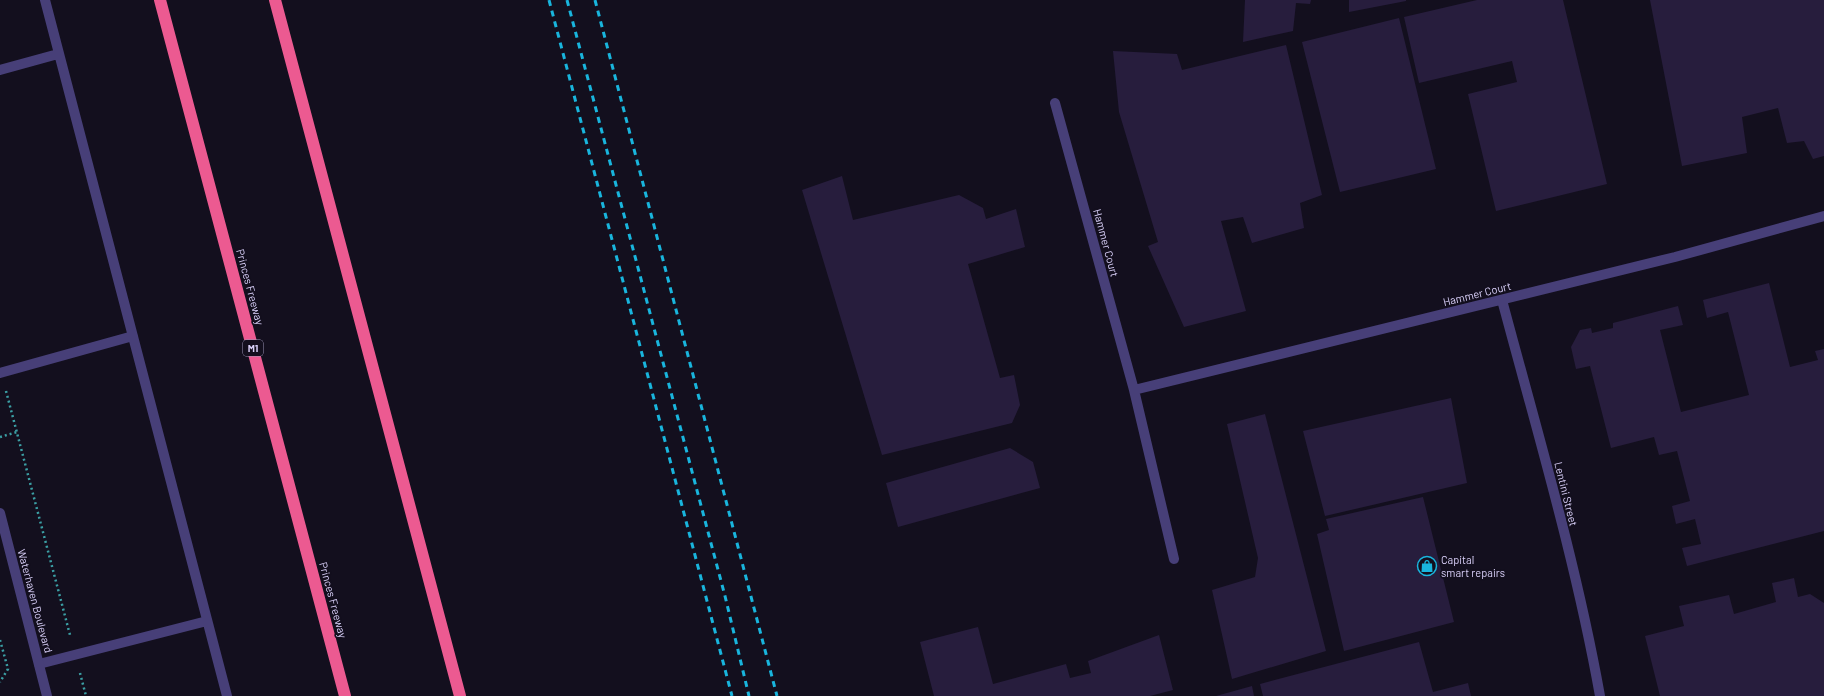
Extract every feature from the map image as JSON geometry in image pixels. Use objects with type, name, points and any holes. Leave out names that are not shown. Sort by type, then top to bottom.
[{"type":"highway","name":"Princes Freeway","points":[[160,0],[345,696]]},
{"type":"highway","points":[[275,0],[460,696]]},
{"type":"street","points":[[45,0],[227,696]]},
{"type":"street","points":[[0,70],[58,54]]},
{"type":"street","name":"Hammer Court","points":[[1055,103],[1134,390],[1174,559]]},
{"type":"street","name":"Hammer Court","points":[[1134,390],[1674,257],[1824,216]]},
{"type":"street","name":"Lentini Street","points":[[1502,300],[1559,511],[1590,638],[1600,696]]},
{"type":"street","points":[[0,373],[133,336]]},
{"type":"street","name":"Waterhaven Boulevard","points":[[0,512],[47,696]]},
{"type":"street","points":[[40,664],[207,621]]},
{"type":"path","points":[[0,373],[17,432],[86,696]]},
{"type":"path","points":[[0,437],[17,432]]},
{"type":"path","points":[[0,640],[8,669],[0,682]]},
{"type":"building","points":[[1245,0],[1311,0],[1310,4],[1296,3],[1293,31],[1243,42]]},
{"type":"building","points":[[1349,0],[1406,0],[1406,1],[1349,12]]},
{"type":"building","points":[[1477,0],[1563,0],[1607,184],[1496,211],[1468,94],[1517,82],[1512,61],[1419,83],[1404,17]]},
{"type":"building","points":[[1650,0],[1824,0],[1824,156],[1813,159],[1804,141],[1787,143],[1778,108],[1742,117],[1747,153],[1682,166]]},
{"type":"building","points":[[1399,18],[1436,169],[1340,192],[1302,42]]},
{"type":"building","points":[[1286,45],[1322,195],[1300,203],[1304,228],[1252,243],[1243,217],[1221,221],[1246,311],[1184,327],[1148,246],[1158,242],[1119,112],[1113,51],[1177,54],[1182,70]]},
{"type":"building","points":[[842,176],[853,220],[959,195],[983,208],[986,219],[1016,209],[1025,247],[968,264],[1000,378],[1014,375],[1020,405],[1012,423],[882,455],[802,190]]},
{"type":"building","points":[[1769,283],[1790,367],[1818,360],[1815,351],[1824,349],[1824,531],[1687,566],[1682,548],[1701,544],[1695,519],[1676,524],[1672,506],[1690,501],[1677,451],[1659,455],[1654,437],[1611,448],[1590,366],[1576,369],[1571,347],[1580,330],[1591,328],[1592,333],[1613,328],[1613,323],[1678,306],[1683,325],[1660,330],[1681,412],[1749,395],[1728,312],[1707,318],[1703,300]]},
{"type":"building","points":[[1451,398],[1467,483],[1325,516],[1303,431]]},
{"type":"building","points":[[1265,414],[1326,651],[1232,679],[1212,590],[1255,577],[1258,558],[1227,424]]},
{"type":"building","points":[[1010,448],[1033,462],[1040,488],[898,527],[886,483]]},
{"type":"building","points":[[1423,497],[1454,622],[1344,651],[1317,534],[1329,530],[1326,519]]},
{"type":"building","points":[[1794,578],[1798,597],[1810,594],[1824,603],[1824,696],[1660,696],[1645,636],[1684,626],[1679,606],[1729,595],[1734,614],[1776,602],[1772,583]]},
{"type":"building","points":[[978,627],[993,684],[1066,664],[1070,678],[1091,673],[1088,661],[1159,635],[1173,690],[1150,696],[934,696],[920,642]]},
{"type":"building","points":[[1419,642],[1433,692],[1468,683],[1471,696],[1263,696],[1260,684]]},
{"type":"building","points":[[1252,686],[1254,696],[1216,696]]},
{"type":"railway","points":[[549,0],[732,696]]},
{"type":"railway","points":[[567,0],[725,596],[749,696]]},
{"type":"railway","points":[[595,0],[777,696]]},
{"type":"place","name":"Capital smart repairs","points":[[1427,566]]}]
